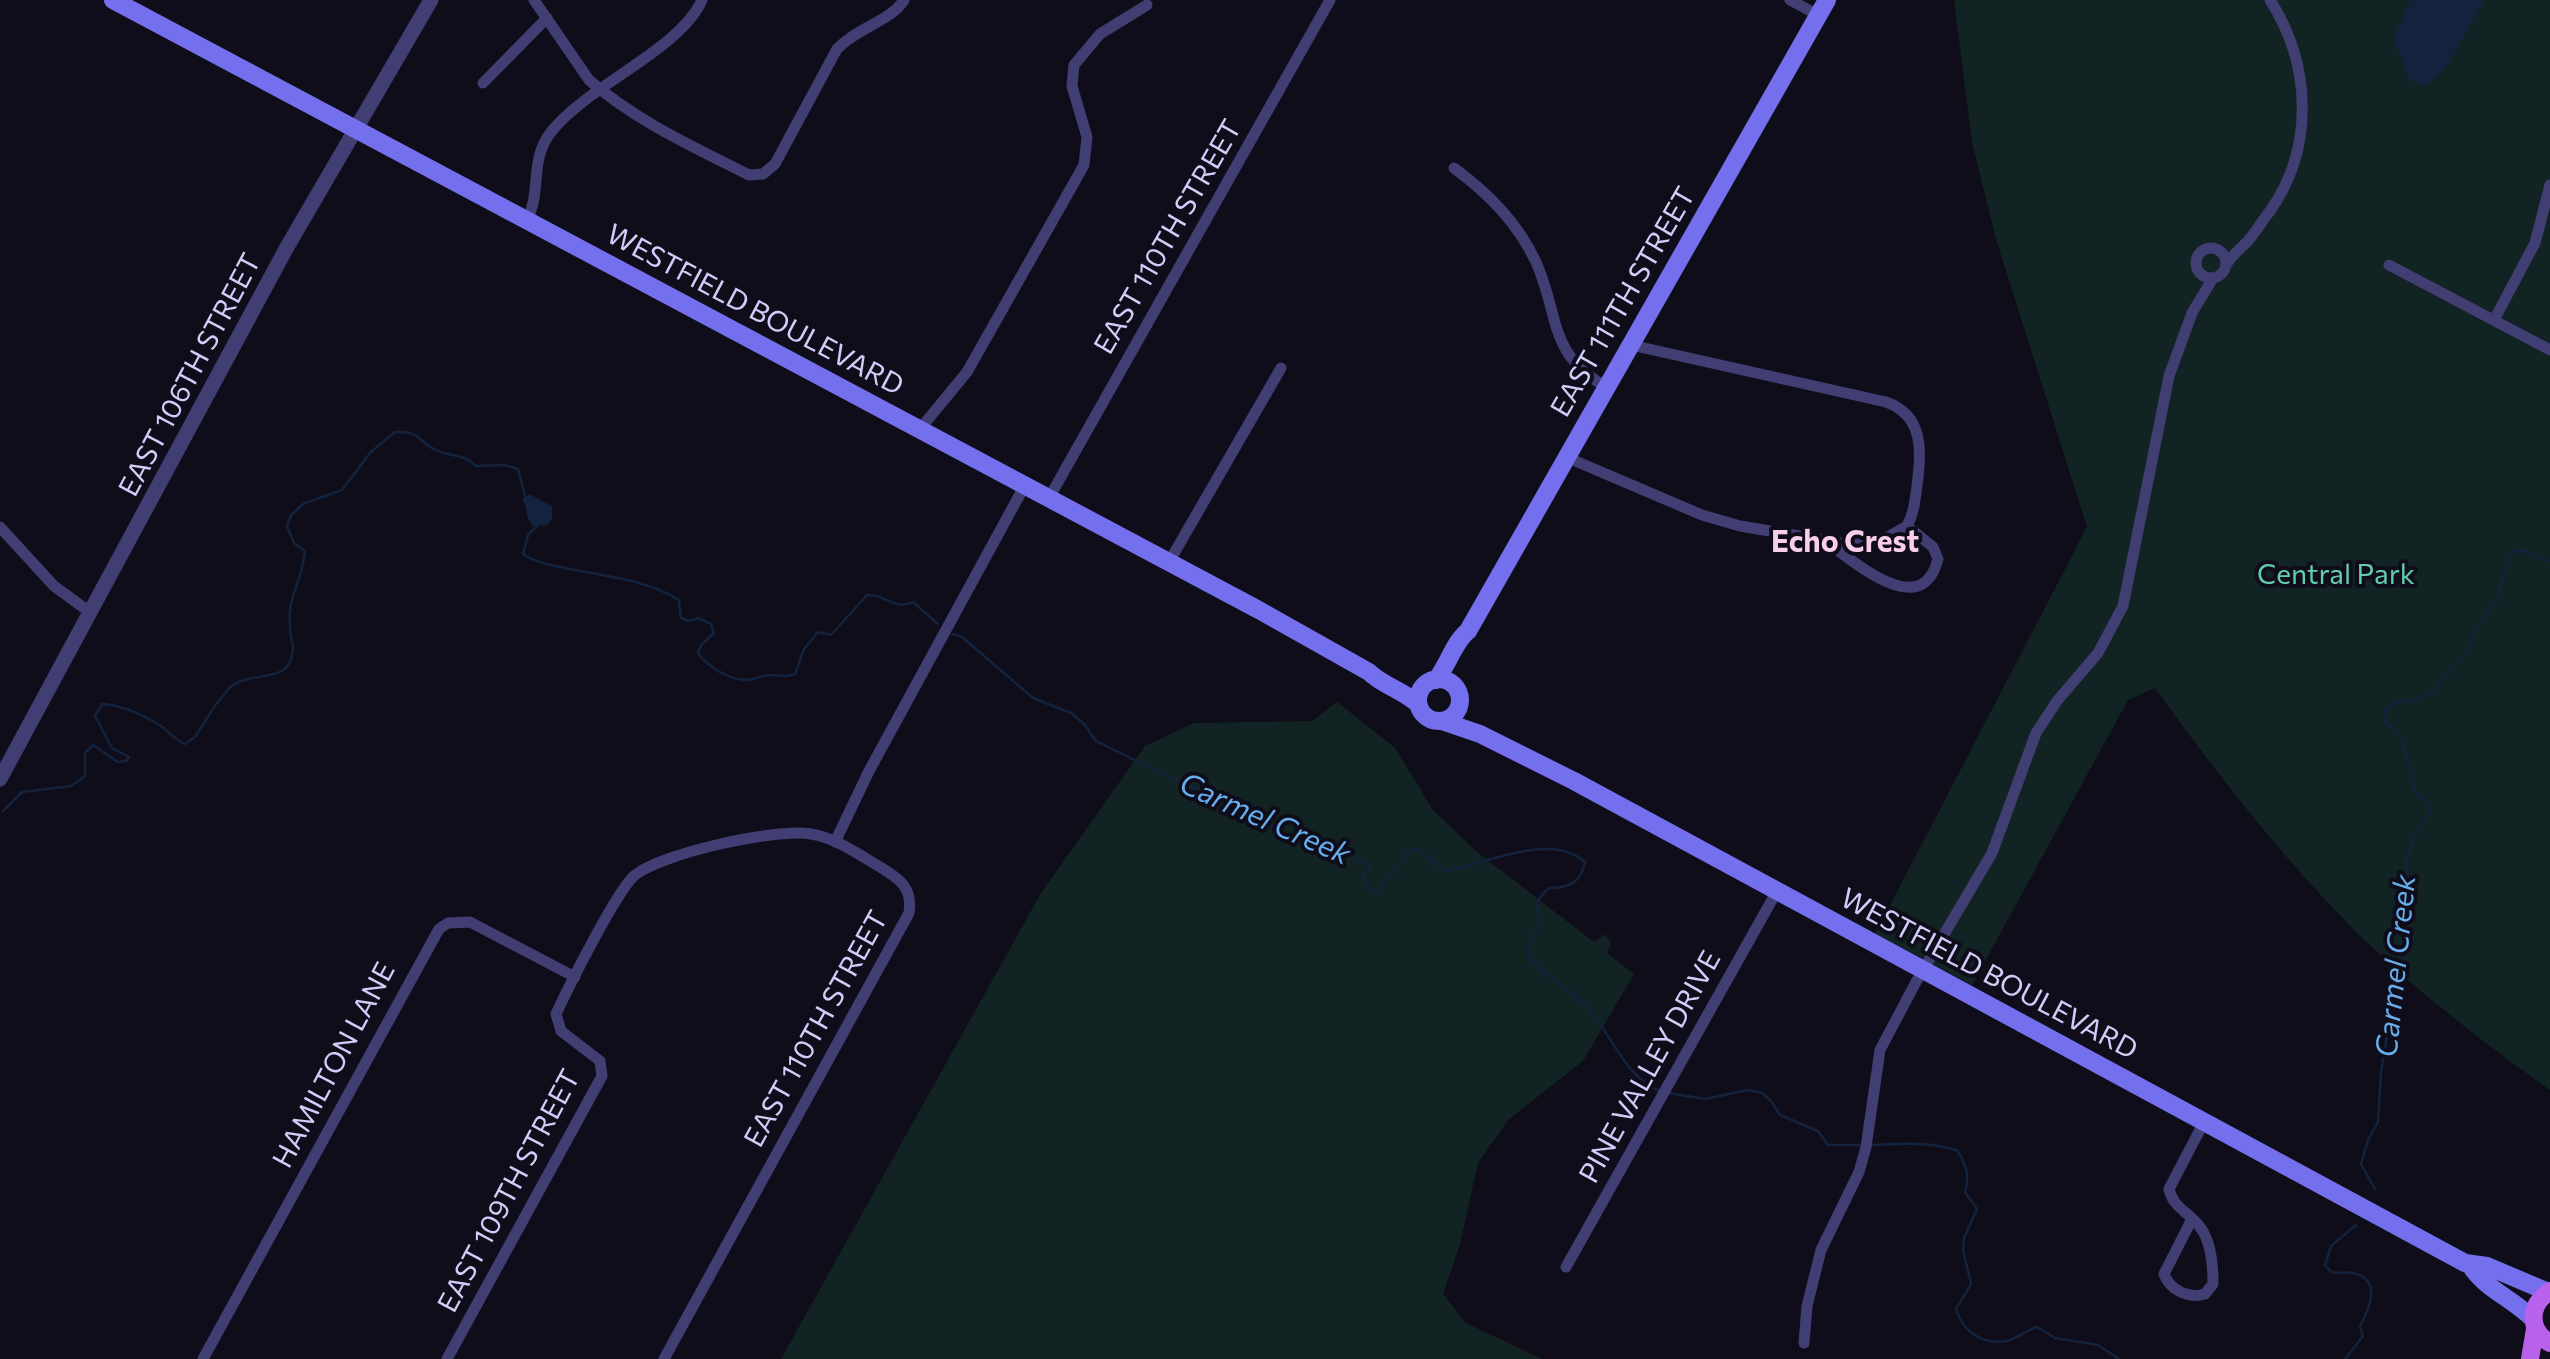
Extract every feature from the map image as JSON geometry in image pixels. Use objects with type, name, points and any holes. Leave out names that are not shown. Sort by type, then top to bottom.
[{"type":"main road","name":"WESTFIELD BOULEVARD","points":[[113,0],[1050,498],[1369,672],[1418,704]]},
{"type":"main road","name":"EAST 111TH STREET","points":[[1458,694],[1468,631],[1822,8]]},
{"type":"main road","name":"EAST 111TH STREET","points":[[1432,682],[1449,662],[1460,636],[1468,631]]},
{"type":"main road","name":"WESTFIELD BOULEVARD","points":[[1369,672],[1432,682]]},
{"type":"main road","points":[[1458,694],[1455,713],[1442,721],[1427,718],[1418,704],[1420,690],[1432,682],[1450,683],[1458,694],[1468,718],[1480,734]]},
{"type":"main road","name":"WESTFIELD BOULEVARD","points":[[1442,721],[1480,734],[1777,891],[2470,1265],[2487,1266],[2549,1292]]},
{"type":"main road","name":"WESTFIELD BOULEVARD","points":[[2470,1265],[2480,1280],[2515,1301],[2534,1324]]},
{"type":"main road","points":[[2530,1359],[2536,1304],[2549,1292]]},
{"type":"main road","points":[[2534,1324],[2550,1343]]},
{"type":"street","name":"EAST 106TH STREET","points":[[0,779],[288,247],[431,0]]},
{"type":"street","points":[[534,0],[599,89],[670,135],[749,175],[763,174],[775,164],[837,49],[851,34],[898,11],[904,0]]},
{"type":"street","points":[[528,220],[534,207],[534,175],[540,149],[571,109],[682,28],[702,0]]},
{"type":"street","name":"EAST 110TH STREET","points":[[1050,498],[1330,0]]},
{"type":"street","points":[[1790,0],[1822,8]]},
{"type":"street","points":[[2198,270],[2204,277],[2222,274],[2256,230],[2288,177],[2302,122],[2302,86],[2291,38],[2270,0]]},
{"type":"street","points":[[920,429],[967,372],[1084,165],[1087,137],[1072,86],[1074,65],[1100,34],[1147,5]]},
{"type":"street","points":[[483,83],[547,18]]},
{"type":"street","points":[[1454,168],[1492,198],[1513,223],[1535,261],[1568,356],[1580,371],[1606,387]]},
{"type":"street","points":[[2494,320],[2535,243],[2550,184]]},
{"type":"street","points":[[1804,1343],[1806,1311],[1821,1250],[1859,1172],[1867,1143],[1880,1050],[1998,840],[2022,763],[2036,733],[2057,701],[2098,653],[2123,606],[2163,399],[2192,313],[2196,260],[2201,251],[2256,230]]},
{"type":"street","points":[[2216,248],[2223,253],[2226,265]]},
{"type":"street","points":[[2389,265],[2550,350]]},
{"type":"street","points":[[2192,313],[2213,278]]},
{"type":"street","points":[[1566,457],[1720,521],[1826,542],[1865,544],[1907,526],[1914,510],[1920,458],[1916,427],[1901,409],[1886,402],[1630,345]]},
{"type":"street","points":[[1168,562],[1281,368]]},
{"type":"street","points":[[835,842],[869,770],[1025,486]]},
{"type":"street","points":[[1826,542],[1887,582],[1916,587],[1928,580],[1938,560],[1933,547],[1907,526]]},
{"type":"street","points":[[0,528],[54,586],[91,613]]},
{"type":"street","name":"EAST 109TH STREET","points":[[446,1359],[602,1076],[602,1067],[594,1054],[561,1030],[556,1014],[632,876],[648,867],[765,834],[811,834],[835,842]]},
{"type":"street","name":"EAST 110TH STREET","points":[[664,1359],[909,913],[911,900],[900,880],[835,842]]},
{"type":"street","name":"PINE VALLEY DRIVE","points":[[1566,1267],[1777,891]]},
{"type":"street","name":"HAMILTON LANE","points":[[203,1359],[439,929],[448,923],[470,922],[575,977]]},
{"type":"street","points":[[2192,1219],[2164,1274],[2168,1284],[2192,1297],[2205,1294],[2212,1284],[2206,1238],[2192,1219],[2176,1205],[2169,1188],[2204,1122]]},
{"type":"green space","name":"Central Park","points":[[1954,0],[2550,0],[2550,1090],[2437,1004],[2358,933],[2262,828],[2155,688],[2128,700],[1972,985],[1875,934],[2087,527],[1995,236],[1972,142]]},
{"type":"green space","points":[[1337,702],[1395,748],[1433,810],[1477,852],[1594,942],[1606,934],[1611,944],[1607,953],[1634,974],[1583,1061],[1508,1120],[1478,1163],[1460,1244],[1443,1294],[1466,1323],[1542,1359],[781,1359],[1041,893],[1145,746],[1194,723],[1312,721]]},
{"type":"water","points":[[2411,0],[2485,0],[2445,69],[2426,86],[2410,79],[2392,40]]},
{"type":"water","points":[[529,494],[552,506],[552,519],[547,525],[533,526],[530,522],[522,499]]},
{"type":"waterway","name":"Carmel Creek","points":[[292,642],[291,604],[305,551],[294,543],[287,526],[291,515],[303,504],[342,490],[371,452],[395,432],[416,435],[432,448],[476,466],[518,469],[525,496]]},
{"type":"waterway","name":"Carmel Creek","points":[[539,524],[528,535],[523,554],[545,564],[640,583],[679,600],[681,618],[698,618],[711,624],[714,633],[698,653],[713,668],[733,678],[795,674],[804,649],[818,632],[831,635],[867,595],[900,605],[913,602],[938,624]]},
{"type":"waterway","name":"Carmel Creek","points":[[2375,1189],[2361,1164],[2378,1122],[2381,1072],[2409,897],[2406,861],[2413,839],[2431,810],[2429,803],[2416,794],[2403,738],[2385,721],[2384,713],[2395,702],[2418,700],[2433,691],[2465,655],[2478,624],[2498,599],[2509,553],[2523,550],[2550,561]]},
{"type":"waterway","name":"Carmel Creek","points":[[953,634],[962,637],[1033,698],[1071,713],[1096,741],[1242,808],[1287,835],[1351,851],[1356,861],[1366,861],[1370,870],[1363,875],[1367,888],[1375,893],[1408,851],[1417,849],[1446,871],[1536,849],[1571,853],[1585,862],[1577,879],[1562,887],[1549,888],[1539,900],[1537,928],[1527,953],[1590,1011],[1639,1078],[1661,1091]]},
{"type":"waterway","name":"Carmel Creek","points":[[217,703],[242,680],[272,675],[287,667],[293,645]]},
{"type":"waterway","name":"Carmel Creek","points":[[3,811],[22,792],[71,786],[85,776],[85,753],[93,745],[118,762],[126,761],[129,757],[112,748],[95,716],[102,704],[145,717],[185,744],[195,737],[216,704]]},
{"type":"waterway","name":"Carmel Creek","points":[[1668,1093],[1705,1099],[1748,1090],[1762,1093],[1780,1115],[1818,1131],[1828,1145],[1862,1145]]},
{"type":"waterway","name":"Carmel Creek","points":[[1870,1145],[1925,1144],[1958,1151],[1966,1171],[1965,1192],[1977,1209],[1963,1250],[1971,1284],[1956,1309],[1969,1330],[1982,1339],[1998,1342],[2037,1327],[2055,1338],[2098,1345],[2119,1359]]},
{"type":"waterway","name":"Carmel Creek","points":[[2345,1359],[2363,1336],[2360,1327],[2371,1290],[2365,1278],[2354,1273],[2331,1272],[2325,1265],[2331,1246],[2356,1225]]},
{"type":"district","name":"Echo Crest","points":[[1845,542]]}]
